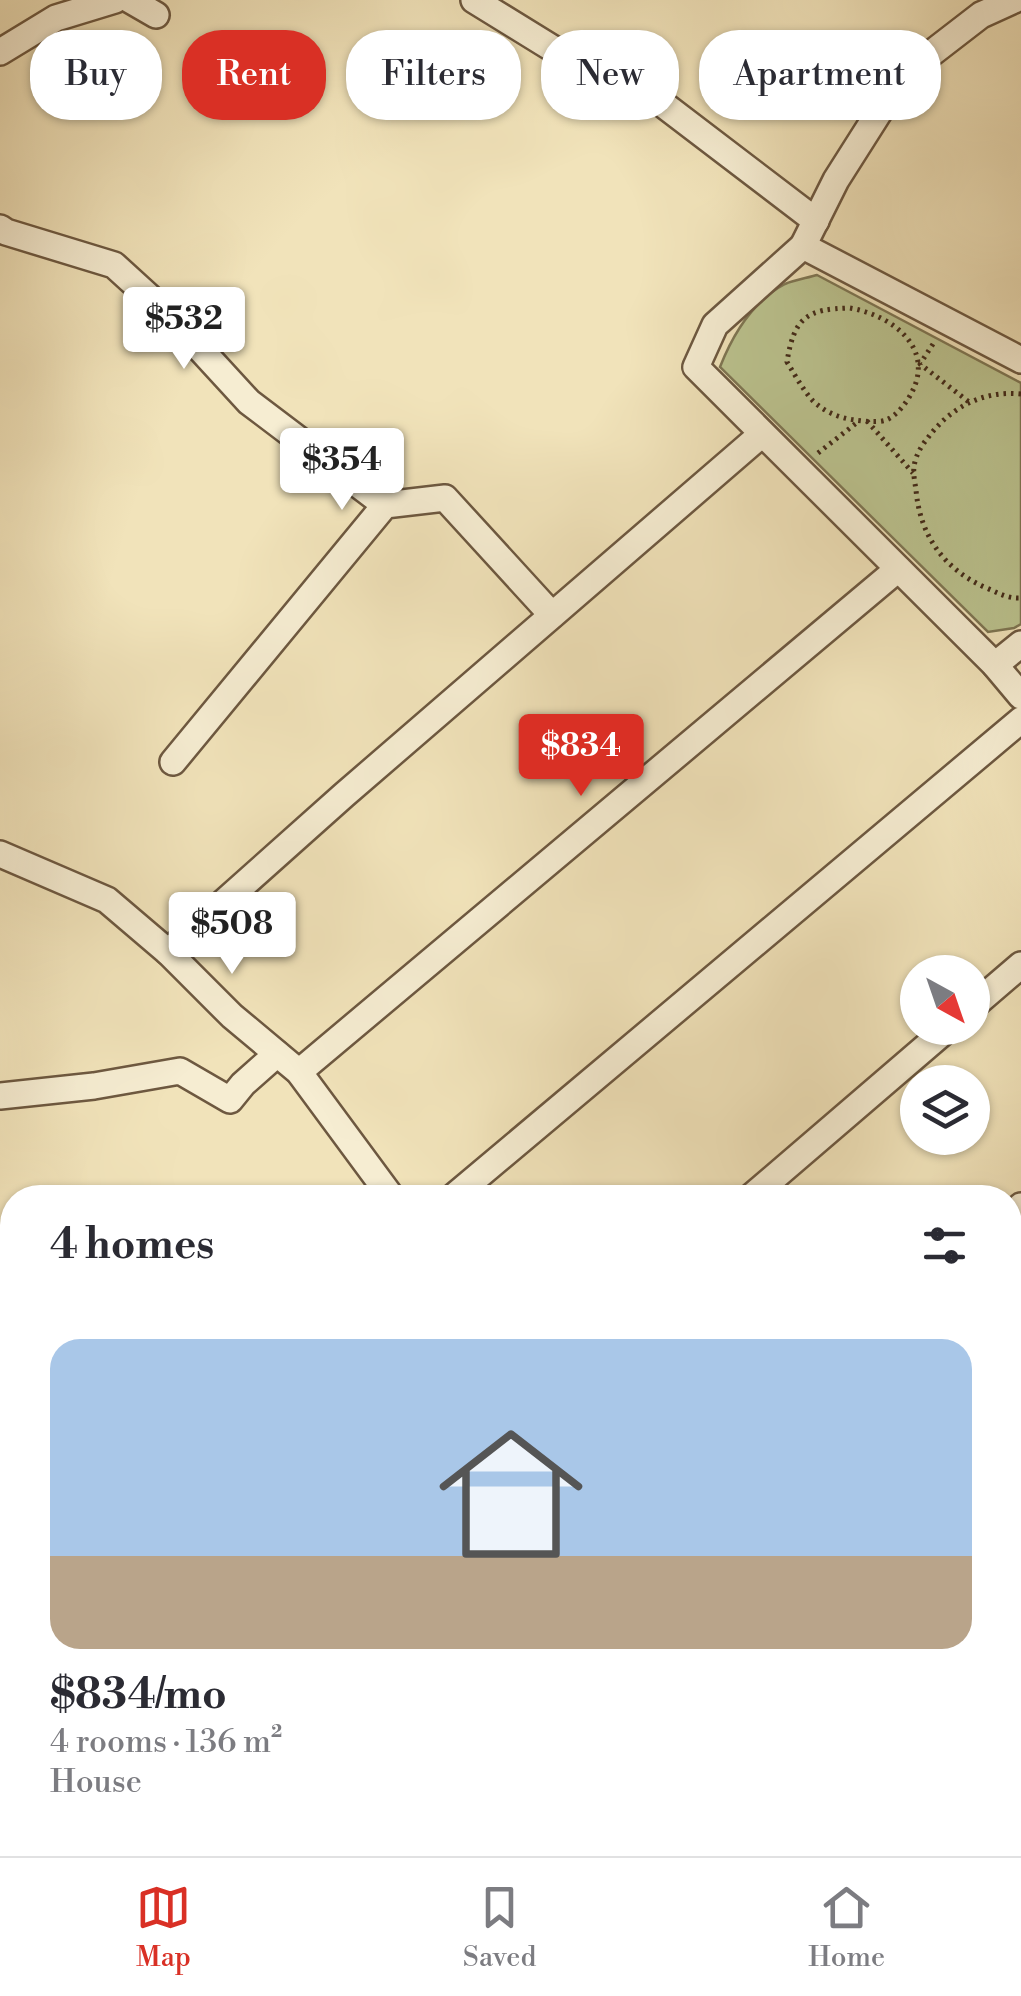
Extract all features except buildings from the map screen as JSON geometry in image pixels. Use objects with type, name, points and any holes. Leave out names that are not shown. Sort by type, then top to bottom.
[{"type":"street","points":[[0,52],[56,18],[115,0]]},
{"type":"street","points":[[130,0],[156,15]]},
{"type":"street","points":[[474,0],[628,95],[660,102],[816,221]]},
{"type":"street","points":[[1014,0],[981,16],[902,76],[836,180],[803,246],[715,325],[696,367],[1021,696]]},
{"type":"street","points":[[0,228],[114,266],[170,316],[249,402],[384,505],[445,498],[552,616]]},
{"type":"street","points":[[803,246],[1021,360]]},
{"type":"street","points":[[168,952],[762,434]]},
{"type":"street","points":[[172,762],[384,505]]},
{"type":"street","points":[[300,1072],[898,568]]},
{"type":"street","points":[[995,666],[1021,644]]},
{"type":"street","points":[[467,1185],[1021,720]]},
{"type":"street","points":[[0,854],[107,900],[168,952],[232,1016],[300,1072],[383,1185]]},
{"type":"street","points":[[990,992],[1021,965]]},
{"type":"street","points":[[765,1185],[928,1045]]},
{"type":"street","points":[[0,1096],[94,1086],[180,1071],[230,1100],[278,1054]]},
{"type":"path","points":[[948,322],[920,364],[910,397],[886,421],[842,418],[826,411],[812,400],[787,362],[796,329],[808,316],[822,309],[867,311],[883,318],[916,349],[920,364],[970,402]]},
{"type":"path","points":[[1021,394],[990,395],[951,413],[935,427],[914,464],[921,522],[943,559],[977,584],[1011,599],[1021,598]]},
{"type":"path","points":[[798,470],[863,421]]},
{"type":"path","points":[[863,421],[914,475]]},
{"type":"green space","points":[[817,275],[1021,383],[1021,624],[1014,628],[988,632],[720,367],[738,331],[763,300],[785,284]]}]
